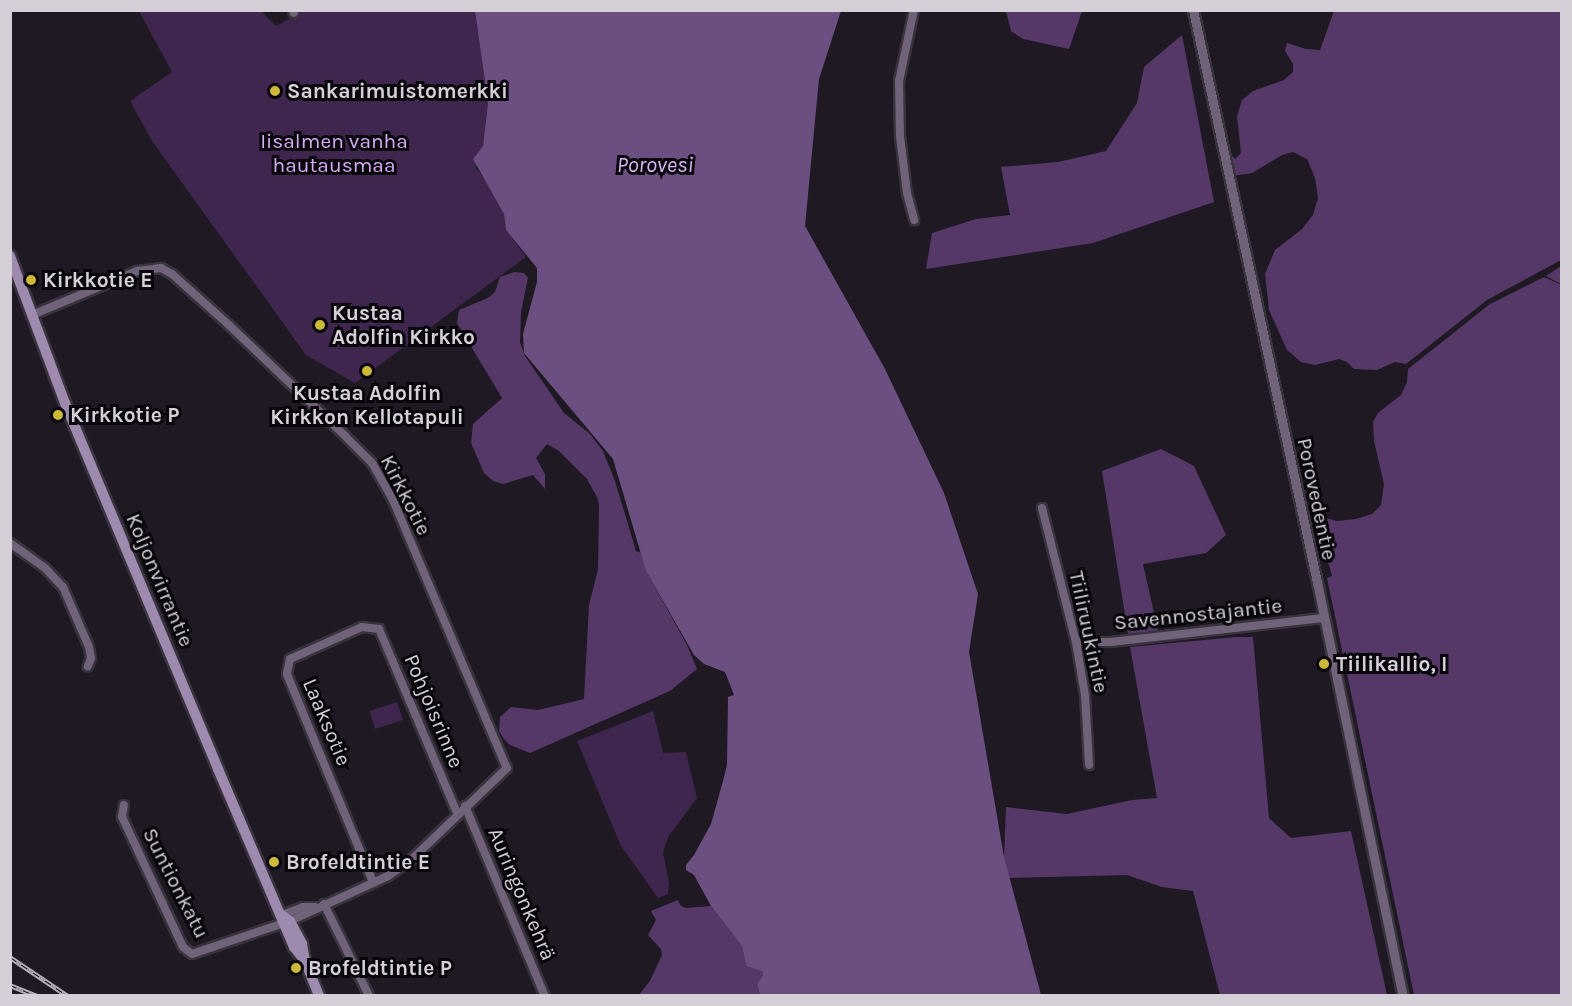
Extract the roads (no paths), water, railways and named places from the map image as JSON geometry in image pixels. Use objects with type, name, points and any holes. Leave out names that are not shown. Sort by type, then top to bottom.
[{"type":"main road","name":"Koljonvirrantie","points":[[10,256],[128,554],[285,920],[294,947],[305,961],[319,996]]},
{"type":"street","points":[[914,10],[899,81],[900,136],[907,192],[914,219]]},
{"type":"street","name":"Porovedentie","points":[[1193,10],[1403,996]]},
{"type":"street","name":"Kirkkotie","points":[[32,315],[137,271],[161,268],[172,274],[229,325],[372,462],[393,500],[507,768],[465,806]]},
{"type":"street","name":"Tiiliruukintie","points":[[1042,508],[1076,642],[1085,695],[1089,765]]},
{"type":"street","points":[[10,543],[45,568],[63,587],[89,647],[91,658],[88,666]]},
{"type":"street","name":"Savennostajantie","points":[[1076,642],[1110,642],[1324,618]]},
{"type":"street","name":"Laaksotie","points":[[373,627],[362,627],[295,656],[287,669],[373,882]]},
{"type":"street","name":"Pohjoisrinne","points":[[373,627],[382,633],[457,813]]},
{"type":"street","name":"Suntionkatu","points":[[124,805],[122,817],[186,951],[198,953],[285,920]]},
{"type":"street","points":[[285,920],[303,907],[320,906],[401,868],[465,806]]},
{"type":"street","name":"Auringonkehrä","points":[[465,806],[545,996]]},
{"type":"street","points":[[320,906],[369,996]]},
{"type":"water","name":"Porovesi","points":[[475,11],[841,11],[819,79],[805,226],[885,369],[944,493],[978,594],[969,652],[1004,857],[1041,995],[760,995],[757,984],[763,975],[762,971],[746,966],[742,946],[711,906],[694,875],[686,870],[686,865],[711,824],[723,781],[727,765],[728,697],[734,695],[725,672],[704,664],[694,655],[646,571],[613,459],[524,353],[523,334],[537,282],[537,268],[506,230],[504,214],[473,159],[483,146],[488,103]]},
{"type":"railway","points":[[10,957],[68,996]]},
{"type":"railway","points":[[10,985],[37,996]]},
{"type":"place","name":"Sankarimuistomerkki","points":[[275,91]]},
{"type":"place","name":"Kirkkotie E","points":[[31,280]]},
{"type":"place","name":"Kustaa Adolfin Kirkko","points":[[320,325]]},
{"type":"place","name":"Kustaa Adolfin Kirkkon Kellotapuli","points":[[367,371]]},
{"type":"place","name":"Kirkkotie P","points":[[58,415]]},
{"type":"place","name":"Tiilikallio, I","points":[[1324,664]]},
{"type":"place","name":"Brofeldtintie E","points":[[274,862]]},
{"type":"place","name":"Brofeldtintie P","points":[[296,968]]},
{"type":"park label","name":"Iisalmen vanha hautausmaa","points":[[334,153]]}]
